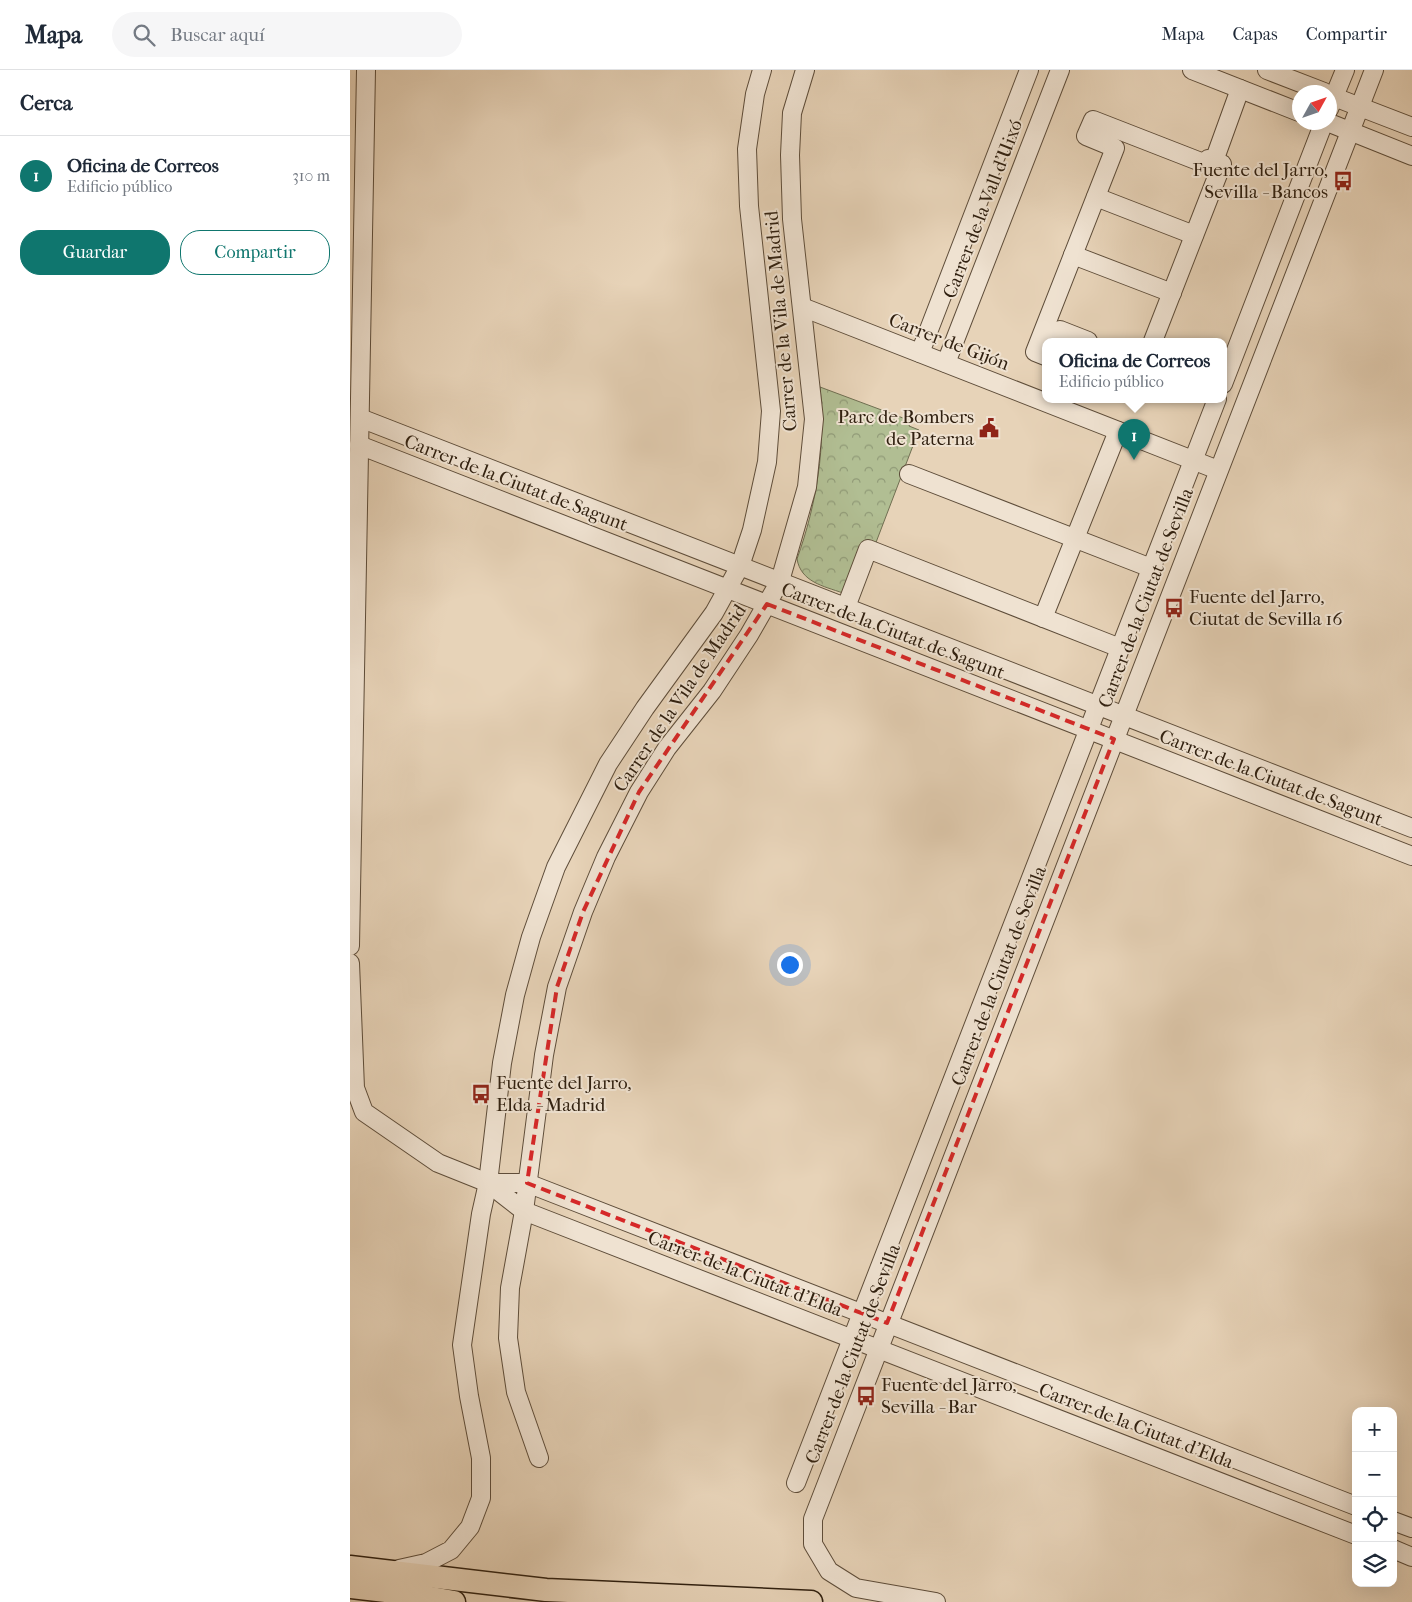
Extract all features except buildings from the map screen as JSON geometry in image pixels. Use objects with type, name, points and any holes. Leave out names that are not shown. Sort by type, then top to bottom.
[{"type":"main road","points":[[357,1578],[386,1572],[546,1590],[811,1602]]},
{"type":"main road","points":[[357,1578],[454,1602]]},
{"type":"main road","points":[[357,1578],[564,1602]]},
{"type":"street","points":[[350,946],[366,70]]},
{"type":"street","name":"Carrer de la Vila de Madrid","points":[[386,1572],[426,1563],[450,1550],[470,1527],[481,1498],[481,1458],[469,1396],[462,1345],[481,1214],[488,1183],[502,1063],[515,995],[531,937],[556,867],[608,764],[645,708],[714,613],[740,566],[752,530],[767,462],[771,411],[749,206],[747,150],[755,94],[762,70]]},
{"type":"street","name":"Carrer de la Vila de Madrid","points":[[539,1458],[516,1392],[508,1338],[510,1288],[524,1211],[544,1055],[557,987],[606,857],[639,792],[668,748],[712,691],[768,604],[780,581],[808,487],[814,419],[792,219],[790,155],[792,114],[805,70]]},
{"type":"street","name":"Carrer de la Vall d'Uixó","points":[[920,353],[1029,70]]},
{"type":"street","name":"Carrer de la Vall d'Uixó","points":[[946,364],[1060,70]]},
{"type":"street","points":[[1192,70],[1292,109]]},
{"type":"street","points":[[1267,70],[1300,85]]},
{"type":"street","points":[[1336,85],[1345,70]]},
{"type":"street","name":"Carrer de la Ciutat de Sevilla","points":[[936,1602],[856,1588],[828,1571],[813,1544],[813,1519],[887,1323],[1374,70]]},
{"type":"street","points":[[1214,161],[1240,89]]},
{"type":"street","points":[[1337,100],[1360,106],[1412,127]]},
{"type":"street","points":[[1042,355],[1035,352],[1115,148],[1086,136],[1092,120],[1206,164],[1208,159],[1222,164],[1154,338]]},
{"type":"street","points":[[1337,127],[1412,156]]},
{"type":"street","points":[[1227,374],[1323,130]]},
{"type":"street","points":[[1096,197],[1194,235]]},
{"type":"street","points":[[1073,255],[1172,293]]},
{"type":"street","name":"Carrer de Gijón","points":[[802,307],[946,364],[1042,398]]},
{"type":"street","points":[[1057,338],[1060,330],[1077,338]]},
{"type":"street","name":"Carrer de Gijón","points":[[1055,403],[1118,431],[1193,460]]},
{"type":"street","name":"Carrer de la Ciutat de Sevilla","points":[[796,1483],[1215,403]]},
{"type":"street","name":"Carrer de la Ciutat de Sagunt","points":[[360,418],[1412,828]]},
{"type":"street","points":[[1043,618],[1118,431]]},
{"type":"street","name":"Carrer de la Ciutat de Sagunt","points":[[359,445],[1412,856]]},
{"type":"street","points":[[1193,460],[1218,470]]},
{"type":"street","points":[[909,474],[1151,568]]},
{"type":"street","points":[[846,607],[868,549],[1120,648]]},
{"type":"street","name":"Carrer de la Ciutat d'Elda","points":[[350,963],[356,1088],[364,1112],[438,1163],[488,1183],[524,1211],[1352,1533]]},
{"type":"street","name":"Carrer de la Ciutat d'Elda","points":[[488,1183],[527,1183],[1352,1504]]},
{"type":"street","points":[[1397,1522],[1412,1528]]},
{"type":"street","points":[[1397,1551],[1412,1557]]},
{"type":"highlighted area","points":[[767,604],[1114,739],[887,1323],[527,1183],[557,987],[583,912],[639,792]]},
{"type":"green space","points":[[820,387],[911,421],[909,426],[919,430],[875,545],[843,593],[808,578],[799,567],[797,559],[815,496],[821,453],[822,409]]},
{"type":"place","name":"Fuente del Jarro, Sevilla - Bancos","points":[[1343,181]]},
{"type":"place","name":"Parc de Bombers de Paterna","points":[[989,428]]},
{"type":"place","name":"Oficina de Correos","points":[[1134,460]]},
{"type":"place","name":"Fuente del Jarro, Ciutat de Sevilla 16","points":[[1174,608]]},
{"type":"place","name":"Fuente del Jarro, Elda - Madrid","points":[[481,1094]]},
{"type":"place","name":"Fuente del Jarro, Sevilla - Bar","points":[[866,1396]]}]
